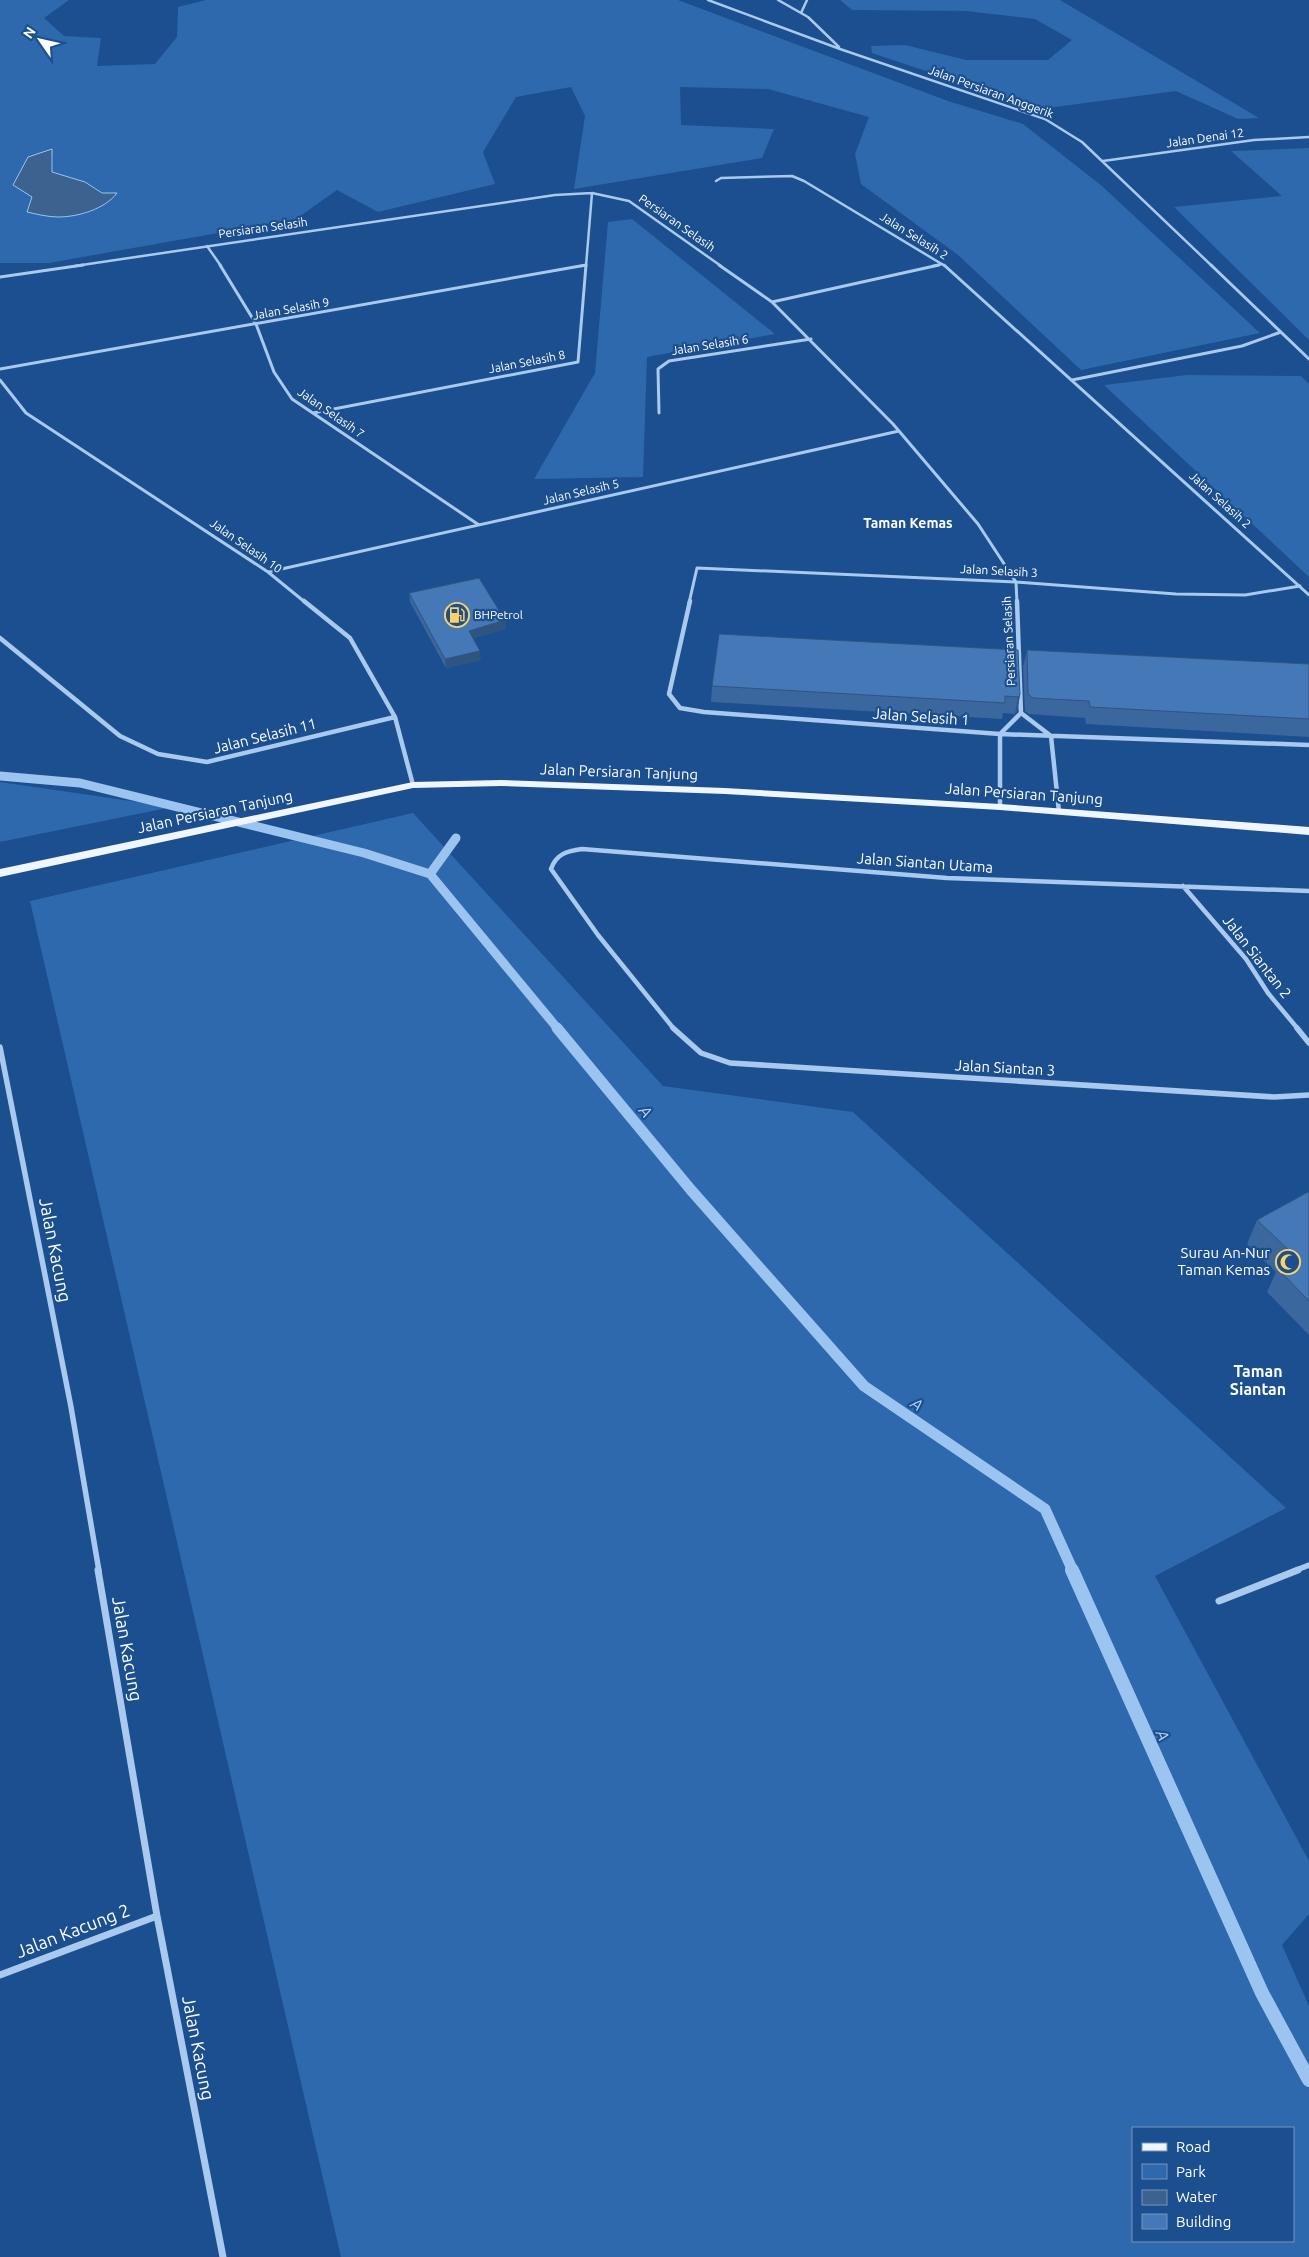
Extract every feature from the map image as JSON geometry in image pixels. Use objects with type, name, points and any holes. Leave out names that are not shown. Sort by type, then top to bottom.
[{"type":"main road","name":"Jalan Persiaran Tanjung","points":[[0,873],[413,785],[501,783],[1000,807],[1245,824],[1309,831]]},
{"type":"main road","name":"Jalan Persiaran Tanjung","points":[[1245,824],[1309,823]]},
{"type":"street","name":"Jalan Persiaran Anggerik","points":[[708,0],[840,49],[1045,119],[1082,142],[1103,161],[1309,360]]},
{"type":"street","points":[[778,0],[808,17],[840,49]]},
{"type":"street","points":[[801,13],[807,0]]},
{"type":"street","name":"Jalan Denai 12","points":[[1103,161],[1254,140],[1309,137]]},
{"type":"street","name":"Jalan Selasih 2","points":[[716,181],[721,178],[792,176],[804,181],[943,264],[1309,595]]},
{"type":"street","name":"Persiaran Selasih","points":[[0,277],[555,195],[592,193],[628,201],[772,302],[811,339],[899,431],[978,524],[1016,582],[1021,713]]},
{"type":"street","name":"Jalan Selasih 8","points":[[313,413],[578,362],[592,193]]},
{"type":"street","name":"Jalan Selasih 7","points":[[207,246],[233,283],[256,324],[278,379],[292,400],[479,525]]},
{"type":"street","points":[[772,302],[943,264]]},
{"type":"street","name":"Jalan Selasih 9","points":[[0,369],[586,265]]},
{"type":"street","points":[[0,272],[8,276]]},
{"type":"street","points":[[1072,380],[1242,346],[1281,332]]},
{"type":"street","name":"Jalan Selasih 6","points":[[658,413],[658,369],[669,361],[811,339]]},
{"type":"street","name":"Jalan Selasih 10","points":[[0,380],[26,413],[268,572],[350,638],[394,716],[413,785]]},
{"type":"street","name":"Jalan Selasih 5","points":[[268,572],[899,431]]},
{"type":"street","name":"Jalan Selasih 3","points":[[696,568],[1016,582],[1176,594],[1245,596],[1300,586]]},
{"type":"street","name":"Jalan Selasih 1","points":[[696,568],[669,694],[680,708],[1000,734],[1309,745]]},
{"type":"street","name":"Jalan Selasih 11","points":[[0,638],[120,736],[158,754],[184,760],[207,762],[394,716]]},
{"type":"street","points":[[1000,807],[1000,734],[1021,713],[1051,736],[1059,812]]},
{"type":"street","name":"Jalan Siantan Utama","points":[[701,1053],[679,1035],[598,935],[550,869],[553,861],[559,855],[582,849],[947,878],[1309,892]]},
{"type":"street","name":"Jalan Siantan 2","points":[[1184,886],[1246,959],[1268,992],[1309,1043]]},
{"type":"street","name":"Jalan Kacung","points":[[0,1047],[71,1406],[158,1916],[223,2257]]},
{"type":"street","name":"Jalan Siantan 3","points":[[701,1053],[730,1063],[1274,1097],[1309,1095]]},
{"type":"street","points":[[1218,1601],[1309,1565]]},
{"type":"street","name":"Jalan Kacung 2","points":[[0,1975],[158,1916]]},
{"type":"green space","points":[[0,0],[69,0],[44,18],[64,36],[101,38],[97,66],[155,64],[177,37],[178,7],[206,0],[678,0],[948,101],[1023,124],[1102,186],[1260,333],[1081,370],[958,255],[861,184],[855,154],[869,117],[768,89],[680,87],[681,125],[774,129],[762,158],[574,189],[585,116],[571,87],[516,97],[483,152],[495,184],[378,212],[337,190],[296,219],[49,263],[0,263]],"holes":[[[53,157],[52,172],[85,182],[102,193],[117,193],[27,212],[32,197],[14,185]]]},
{"type":"green space","points":[[840,0],[1060,0],[1259,118],[1238,119],[1176,91],[1040,109],[872,53],[871,46],[905,45],[966,60],[1048,60],[1072,40],[1035,19],[966,11],[852,10]]},
{"type":"green space","points":[[1309,148],[1309,340],[1174,207],[1282,196],[1231,151]]},
{"type":"green space","points":[[632,219],[775,334],[647,357],[643,477],[534,479],[595,373],[608,222]]},
{"type":"green space","points":[[1187,375],[1301,376],[1309,384],[1309,577],[1104,385]]},
{"type":"green space","points":[[0,782],[172,807],[0,842]]},
{"type":"green space","points":[[413,813],[663,1086],[853,1112],[1286,1508],[1155,1576],[1309,1861],[1309,1914],[1282,1945],[1309,2006],[1309,2257],[341,2257],[30,901]]},
{"type":"water","points":[[52,149],[52,172],[85,182],[102,193],[117,193],[106,204],[82,214],[54,217],[27,212],[32,197],[13,185],[28,157]]},
{"type":"building","name":"BHPetrol","points":[[479,578],[505,620],[469,631],[480,651],[445,659],[409,593]]},
{"type":"building","points":[[719,634],[1018,650],[1020,695],[1018,697],[1005,696],[1005,703],[712,686]]},
{"type":"building","points":[[1027,650],[1309,664],[1309,719],[1090,707],[1089,701],[1033,698],[1028,694]]},
{"type":"building","points":[[1308,1192],[1309,1301],[1278,1269],[1296,1257],[1257,1220]]},
{"type":"waterway","points":[[0,776],[80,783],[364,853],[430,874]]},
{"type":"waterway","points":[[430,874],[456,838]]},
{"type":"waterway","name":"A","points":[[430,874],[558,1029]]},
{"type":"waterway","name":"A","points":[[557,1028],[691,1190],[864,1386],[1045,1509],[1073,1571]]},
{"type":"waterway","name":"A","points":[[1072,1570],[1262,1993],[1309,2080]]},
{"type":"place","name":"BHPetrol","points":[[457,615]]},
{"type":"place","name":"Surau An-Nur Taman Kemas","points":[[1288,1262]]},
{"type":"district","name":"Taman Kemas","points":[[908,523]]},
{"type":"district","name":"Taman Siantan","points":[[1258,1380]]}]
